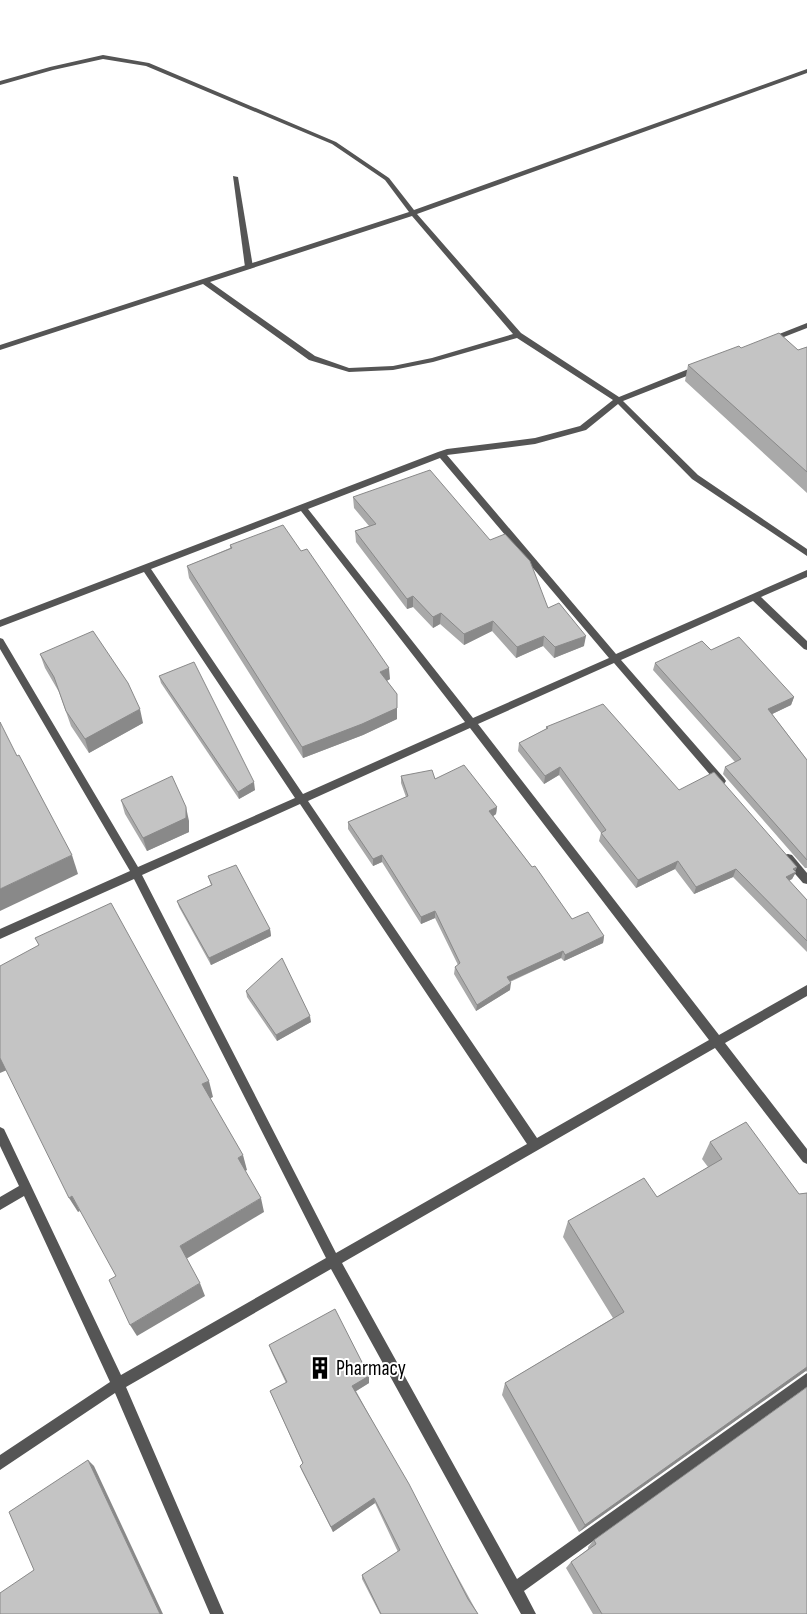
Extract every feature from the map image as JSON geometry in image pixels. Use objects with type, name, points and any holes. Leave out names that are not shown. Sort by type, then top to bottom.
[{"type":"street","points":[[0,83],[52,68],[103,57],[147,64],[334,143],[387,179],[413,213],[518,335],[618,400],[695,477],[807,553]]},
{"type":"street","points":[[0,348],[413,213],[807,71]]},
{"type":"street","points":[[235,177],[249,267]]},
{"type":"street","points":[[204,281],[312,358],[349,370],[393,368],[433,360],[518,335]]},
{"type":"street","points":[[762,343],[807,325]]},
{"type":"street","points":[[0,624],[441,454],[535,441],[583,428],[618,400],[708,364]]},
{"type":"street","points":[[441,454],[730,792]]},
{"type":"street","points":[[303,508],[807,1158]]},
{"type":"street","points":[[146,568],[535,1145]]},
{"type":"street","points":[[0,934],[807,574]]},
{"type":"street","points":[[756,598],[807,647]]},
{"type":"street","points":[[0,641],[136,873],[334,1261],[529,1614]]},
{"type":"street","points":[[782,850],[807,880]]},
{"type":"street","points":[[0,1463],[118,1384],[807,990]]},
{"type":"street","points":[[0,1133],[118,1384],[217,1614]]},
{"type":"street","points":[[0,1204],[26,1188]]},
{"type":"street","points":[[515,1589],[807,1379]]},
{"type":"building","points":[[779,333],[798,350],[807,347],[807,472],[688,365],[739,346],[741,348]]},
{"type":"building","points":[[430,470],[490,540],[505,534],[530,561],[548,608],[559,603],[586,636],[555,647],[544,636],[517,647],[493,621],[464,634],[441,613],[433,617],[413,596],[407,599],[355,531],[376,524],[353,497]]},
{"type":"building","points":[[283,525],[301,551],[307,549],[389,668],[380,672],[397,694],[397,708],[362,724],[302,747],[187,566],[232,548],[230,545]]},
{"type":"building","points":[[93,631],[128,683],[140,709],[85,739],[66,711],[54,677],[40,654]]},
{"type":"building","points":[[739,637],[794,697],[768,709],[807,760],[807,860],[725,767],[741,759],[655,663],[702,641],[711,650]]},
{"type":"building","points":[[194,662],[254,782],[238,792],[159,676]]},
{"type":"building","points":[[603,704],[679,790],[714,772],[797,867],[793,869],[796,872],[786,877],[807,900],[807,941],[736,869],[696,887],[678,861],[638,880],[601,833],[606,830],[560,767],[545,776],[519,743],[548,728],[546,727]]},
{"type":"building","points":[[0,722],[72,855],[0,889]]},
{"type":"building","points":[[464,765],[497,807],[489,811],[532,867],[535,866],[572,919],[588,912],[604,936],[565,955],[563,951],[507,977],[511,983],[477,1005],[455,967],[460,963],[435,911],[421,917],[382,855],[373,859],[348,822],[408,796],[401,776],[432,770],[435,779]]},
{"type":"building","points":[[172,776],[186,807],[186,818],[143,838],[121,800]]},
{"type":"building","points":[[236,865],[270,929],[209,958],[177,901],[212,885],[208,876]]},
{"type":"building","points":[[111,903],[209,1081],[202,1084],[243,1155],[238,1158],[261,1198],[180,1246],[200,1283],[130,1325],[109,1280],[116,1276],[72,1196],[69,1198],[0,1058],[0,966],[39,945],[35,938]]},
{"type":"building","points":[[282,958],[310,1016],[276,1035],[246,991]]},
{"type":"building","points":[[746,1122],[799,1194],[807,1193],[807,1367],[585,1525],[505,1383],[624,1312],[568,1221],[644,1178],[657,1197],[722,1159],[710,1142]]},
{"type":"building","points":[[335,1309],[369,1376],[352,1386],[409,1484],[468,1599],[478,1614],[381,1614],[362,1575],[400,1550],[374,1498],[331,1527],[300,1466],[303,1463],[270,1391],[287,1382],[269,1345]]},
{"type":"building","points":[[807,1387],[807,1614],[602,1614],[571,1562],[596,1544],[594,1540]]},
{"type":"building","points":[[88,1460],[160,1614],[0,1614],[0,1593],[34,1570],[9,1512]]},
{"type":"place","name":"Pharmacy","points":[[320,1368]]}]
